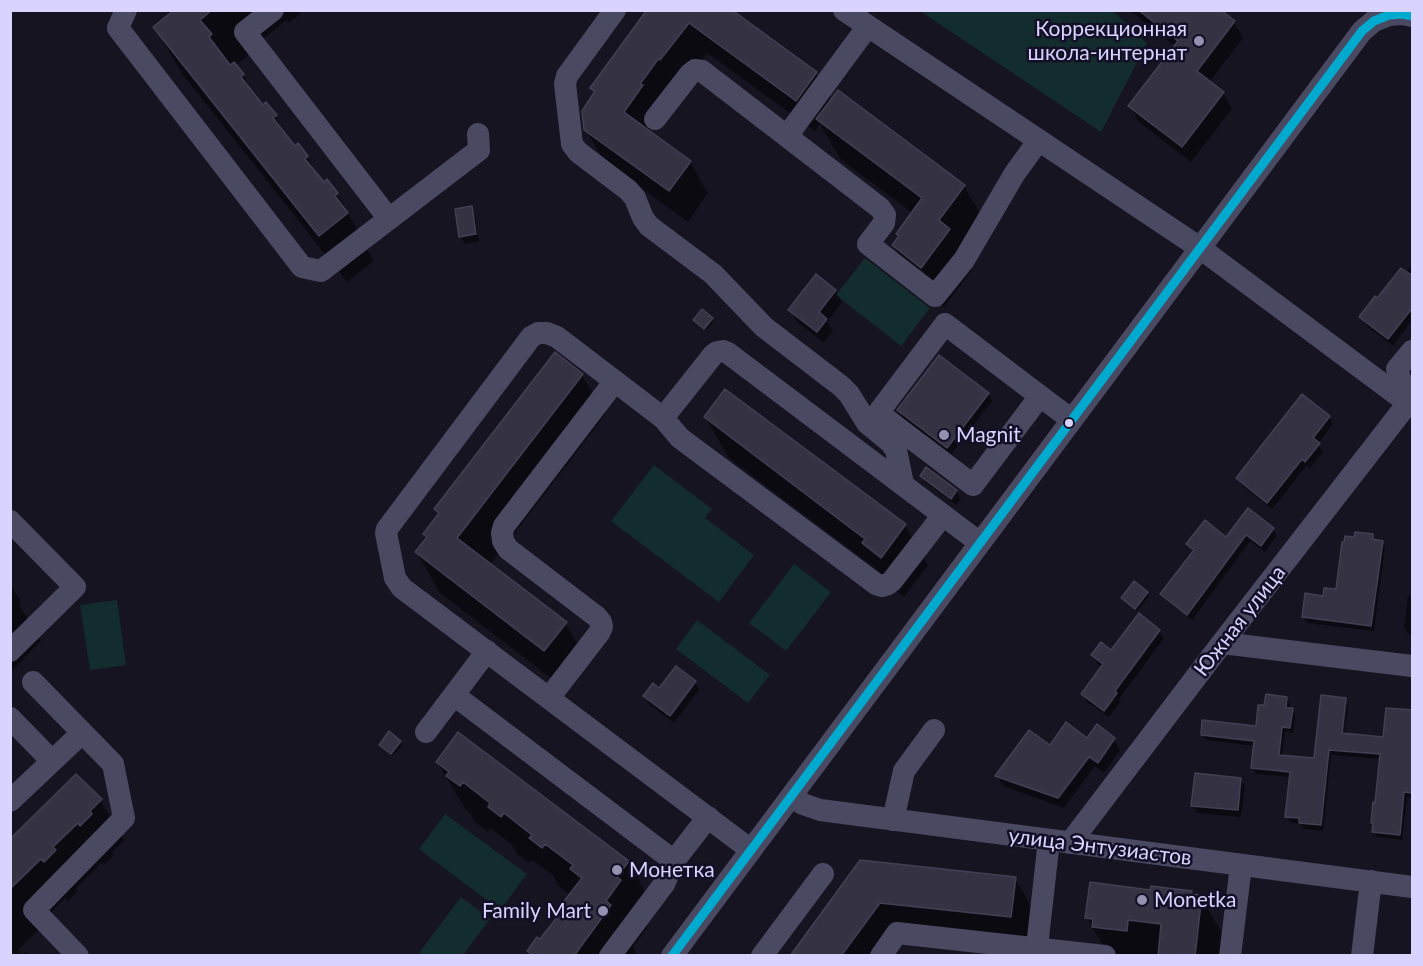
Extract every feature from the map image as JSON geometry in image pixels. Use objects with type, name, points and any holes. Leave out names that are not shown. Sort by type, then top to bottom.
[{"type":"street","points":[[126,10],[118,28],[302,267],[321,271],[479,150],[478,134]]},
{"type":"street","points":[[273,10],[245,32],[389,219]]},
{"type":"street","points":[[615,10],[567,76],[565,84],[572,144],[578,152],[628,190],[635,198],[649,226],[714,274],[764,327],[849,394],[867,423],[896,450],[903,484]]},
{"type":"street","points":[[844,10],[1200,248],[1410,403]]},
{"type":"street","points":[[672,956],[1362,31],[1374,21],[1389,15],[1413,16]]},
{"type":"street","points":[[787,136],[868,26]]},
{"type":"street","points":[[655,119],[690,74],[695,70],[702,71],[880,208],[885,214],[884,223],[868,244],[935,296],[964,260],[1016,172],[1039,140]]},
{"type":"street","points":[[1040,396],[973,485],[878,413],[945,324],[1072,420]]},
{"type":"street","points":[[752,850],[397,583],[387,529],[531,337],[538,333],[547,333],[557,337],[663,418],[680,438],[876,584],[882,586],[892,581],[943,515]]},
{"type":"street","points":[[663,418],[713,355],[723,351],[980,543]]},
{"type":"street","points":[[1410,403],[1397,369],[1413,351]]},
{"type":"street","points":[[549,698],[599,633],[602,627],[601,622],[597,616],[508,549],[503,541],[502,533],[504,526],[615,381]]},
{"type":"street","name":"Южная улица","points":[[1060,842],[1222,643],[1410,403]]},
{"type":"street","points":[[10,522],[75,587],[10,651]]},
{"type":"street","points":[[1222,643],[1413,666]]},
{"type":"street","points":[[426,732],[487,651]]},
{"type":"street","points":[[33,682],[113,764],[124,818],[34,910],[78,956]]},
{"type":"street","points":[[454,695],[674,861]]},
{"type":"street","points":[[10,718],[52,761]]},
{"type":"street","points":[[893,820],[904,771],[934,730]]},
{"type":"street","points":[[13,793],[52,761],[82,732]]},
{"type":"street","name":"улица Энтузиастов","points":[[792,795],[811,808],[820,810],[1413,887]]},
{"type":"street","points":[[610,956],[664,884],[674,861],[708,817]]},
{"type":"street","points":[[1036,952],[1060,842]]},
{"type":"street","points":[[1230,956],[1241,865]]},
{"type":"street","points":[[762,956],[823,874]]},
{"type":"street","points":[[1362,956],[1371,881]]},
{"type":"street","points":[[881,956],[897,933],[1036,952],[1105,956]]},
{"type":"green space","points":[[920,11],[1113,11],[1147,43],[1101,132]]},
{"type":"green space","points":[[865,258],[930,308],[901,346],[836,295]]},
{"type":"green space","points":[[654,465],[712,509],[705,518],[754,555],[719,602],[611,521]]},
{"type":"green space","points":[[794,564],[831,592],[786,651],[749,623]]},
{"type":"green space","points":[[117,600],[126,665],[90,670],[80,605]]},
{"type":"green space","points":[[697,620],[770,675],[748,703],[676,649]]},
{"type":"green space","points":[[445,814],[527,874],[500,910],[419,849]]},
{"type":"green space","points":[[461,897],[490,919],[463,955],[423,955],[419,953]]},
{"type":"building","points":[[174,10],[212,10],[200,20],[212,34],[209,37],[230,65],[234,62],[244,74],[241,77],[263,105],[266,102],[277,115],[273,118],[295,146],[298,143],[308,156],[305,159],[324,182],[327,179],[338,193],[335,196],[348,213],[319,236],[153,27]]},
{"type":"building","points":[[732,10],[817,72],[796,101],[689,23],[640,84],[643,85],[624,112],[691,161],[669,191],[584,130],[582,111],[595,91],[590,88],[646,11]]},
{"type":"building","points":[[1138,10],[1221,10],[1235,21],[1197,71],[1224,92],[1182,147],[1128,106],[1178,41]]},
{"type":"building","points":[[838,90],[965,185],[939,220],[950,229],[921,268],[892,245],[899,236],[896,234],[922,198],[816,119]]},
{"type":"building","points":[[472,206],[476,234],[459,237],[455,209]]},
{"type":"building","points":[[1401,268],[1413,276],[1413,307],[1388,339],[1359,317]]},
{"type":"building","points":[[816,274],[836,290],[819,312],[827,319],[817,332],[788,310]]},
{"type":"building","points":[[702,309],[713,318],[704,329],[693,320]]},
{"type":"building","points":[[555,352],[583,374],[457,538],[567,622],[544,651],[415,552],[427,537],[423,534],[439,513],[434,509]]},
{"type":"building","points":[[939,355],[989,393],[947,448],[897,410]]},
{"type":"building","points":[[725,389],[906,524],[881,558],[862,543],[865,539],[704,417]]},
{"type":"building","points":[[1302,394],[1330,416],[1313,438],[1320,443],[1305,462],[1302,459],[1267,503],[1236,478]]},
{"type":"building","points":[[926,467],[957,490],[951,499],[920,476]]},
{"type":"building","points":[[1248,508],[1274,528],[1261,546],[1246,535],[1187,615],[1160,594],[1194,550],[1186,544],[1205,520],[1226,537]]},
{"type":"building","points":[[1355,532],[1373,534],[1373,539],[1383,541],[1371,626],[1302,617],[1305,593],[1323,596],[1324,588],[1336,589],[1342,542],[1345,536],[1354,537]]},
{"type":"building","points":[[1134,581],[1148,592],[1135,609],[1121,598]]},
{"type":"building","points":[[1139,613],[1160,630],[1115,691],[1117,693],[1104,711],[1081,694],[1103,664],[1091,655],[1101,642],[1111,650]]},
{"type":"building","points":[[676,666],[696,681],[670,716],[643,696],[653,683],[659,688]]},
{"type":"building","points":[[1266,694],[1287,697],[1286,708],[1293,708],[1290,728],[1282,727],[1279,755],[1314,758],[1321,695],[1346,698],[1342,733],[1383,737],[1386,708],[1413,710],[1413,793],[1404,792],[1400,835],[1372,832],[1373,802],[1375,803],[1380,754],[1329,750],[1321,825],[1299,823],[1299,818],[1285,817],[1290,772],[1251,768],[1254,741],[1201,735],[1202,720],[1256,726],[1258,705],[1264,705]]},
{"type":"building","points":[[1066,722],[1087,738],[1097,724],[1115,738],[1098,763],[1089,757],[1058,798],[995,776],[1029,730],[1050,745]]},
{"type":"building","points":[[389,731],[401,741],[391,754],[379,745]]},
{"type":"building","points":[[458,732],[629,861],[617,877],[621,880],[606,901],[611,905],[574,956],[534,956],[527,951],[537,937],[540,939],[562,911],[558,909],[582,878],[570,869],[573,865],[545,844],[542,848],[529,838],[532,835],[504,813],[501,817],[488,807],[490,803],[463,782],[460,786],[446,776],[449,772],[436,762]]},
{"type":"building","points":[[1195,773],[1241,778],[1238,810],[1191,806]]},
{"type":"building","points":[[76,774],[102,799],[80,826],[78,823],[53,847],[56,850],[44,862],[41,859],[10,889],[10,839]]},
{"type":"building","points":[[860,860],[1016,877],[1011,917],[880,903],[841,956],[790,956]]},
{"type":"building","points":[[1090,882],[1150,890],[1151,886],[1192,891],[1191,894],[1202,895],[1195,956],[1158,956],[1161,924],[1128,920],[1127,931],[1092,927],[1093,919],[1085,918]]},
{"type":"transit line","points":[[672,956],[1362,31],[1374,21],[1389,15],[1412,16]]},
{"type":"place","name":"Коррекционная школа-интернат","points":[[1199,41]]},
{"type":"place","name":"Magnit","points":[[944,435]]},
{"type":"place","name":"Монетка","points":[[617,870]]},
{"type":"place","name":"Monetka","points":[[1142,900]]},
{"type":"place","name":"Family Mart","points":[[603,911]]}]
